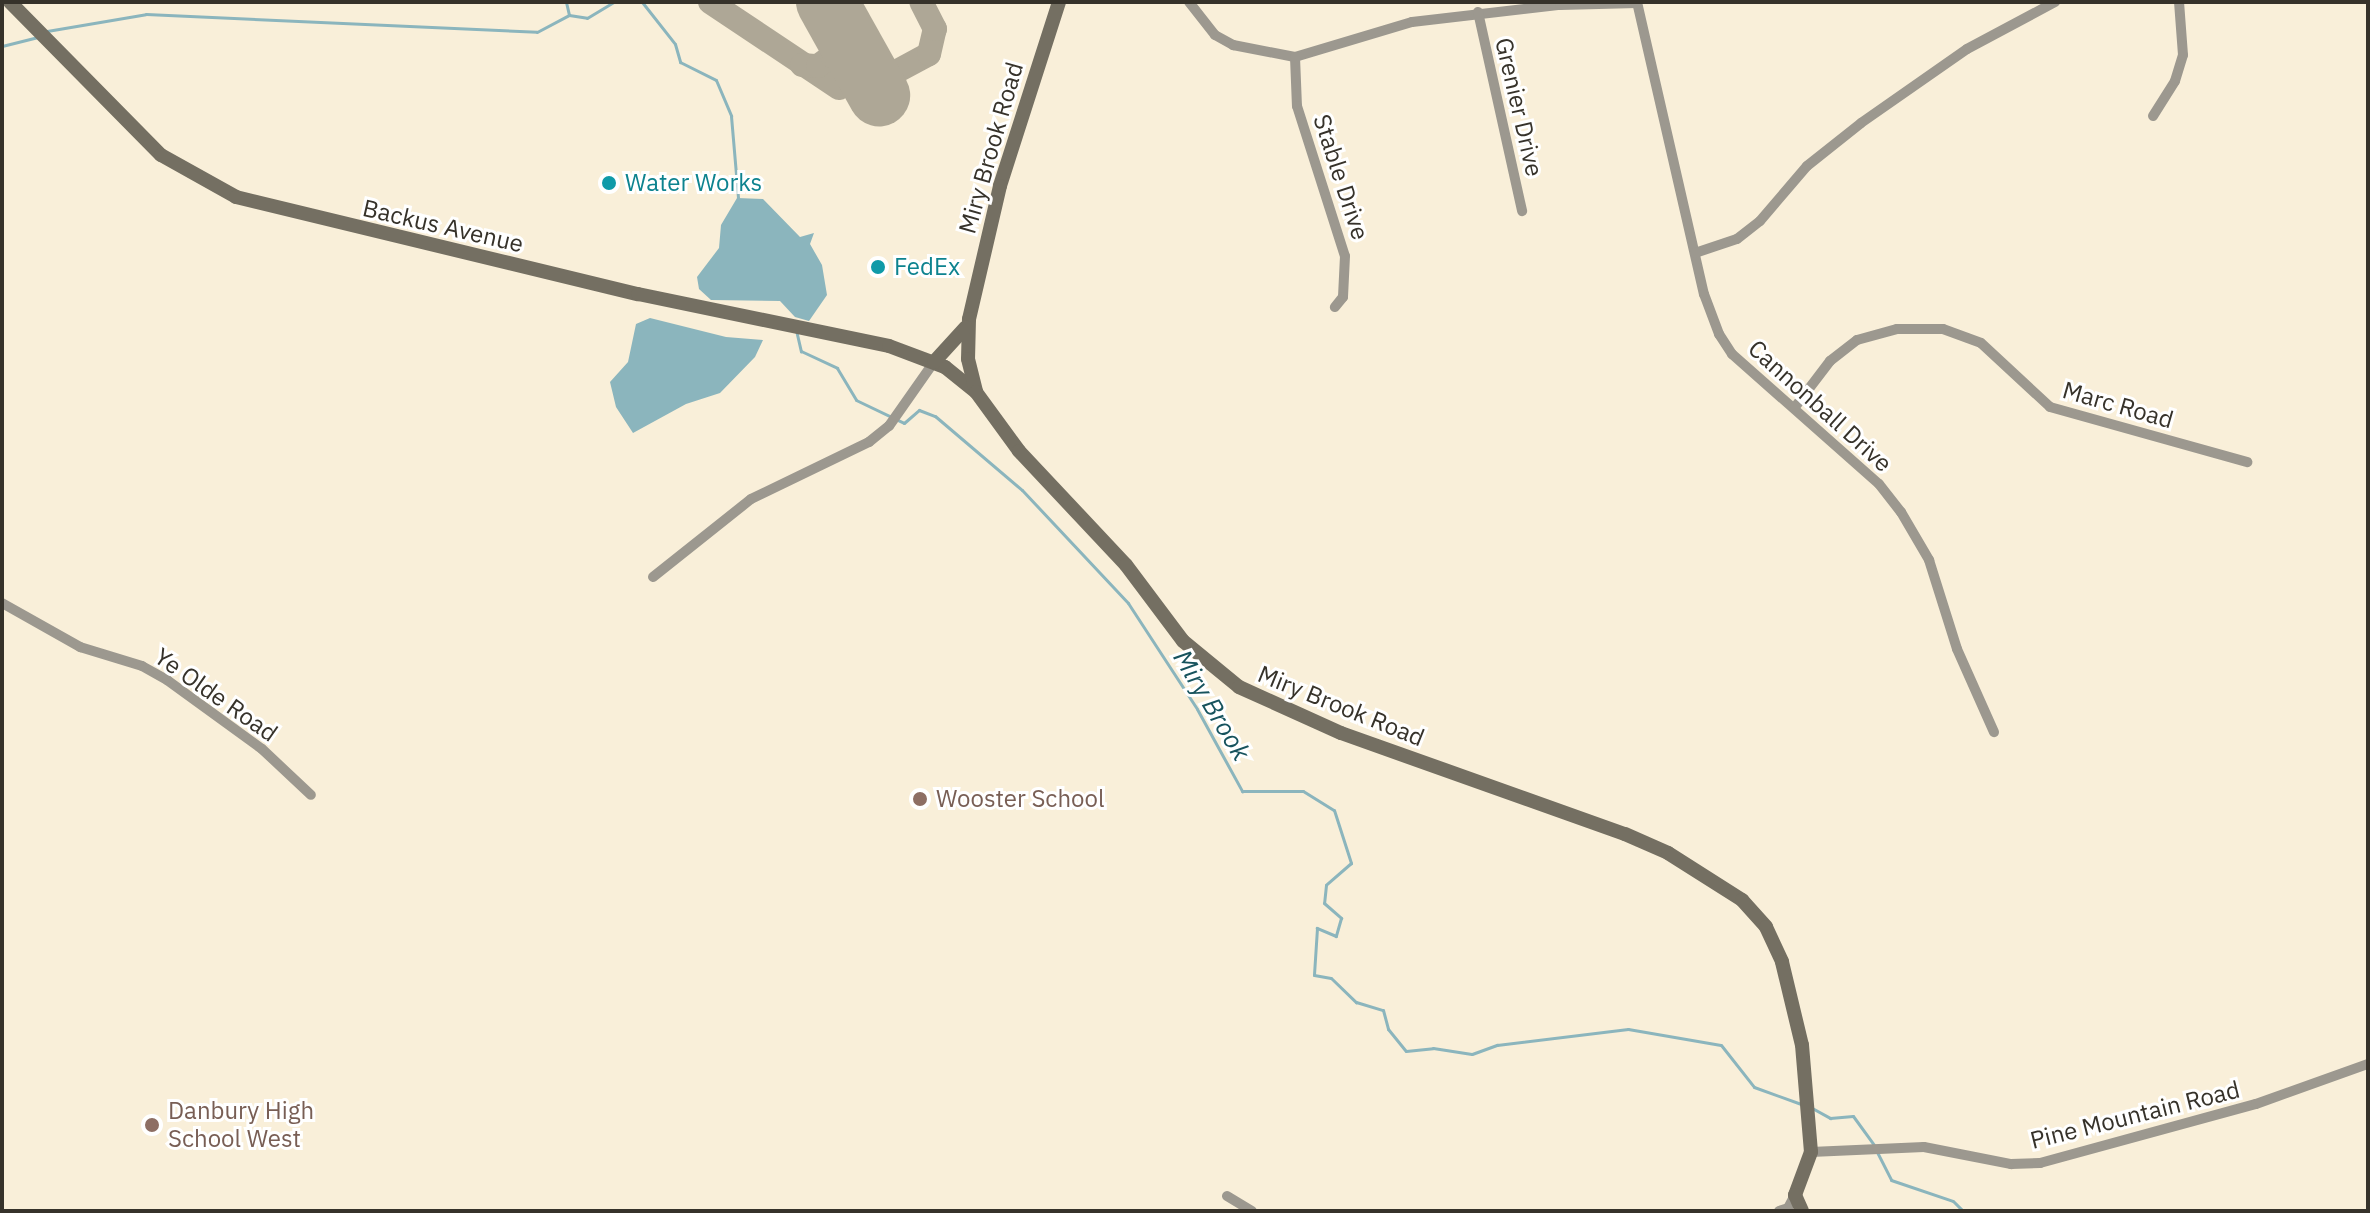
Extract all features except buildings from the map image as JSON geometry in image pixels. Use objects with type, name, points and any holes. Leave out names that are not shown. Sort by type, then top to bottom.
[{"type":"main road","name":"Backus Avenue","points":[[10,2],[51,47],[161,155],[236,197],[638,294],[798,326],[934,362],[976,392]]},
{"type":"main road","name":"Miry Brook Road","points":[[1059,2],[1000,186],[969,319],[968,359],[976,392],[1019,451],[1126,565],[1183,641],[1229,681],[1341,733],[1625,834],[1668,853],[1742,900],[1766,927],[1782,962],[1805,1073],[1811,1152],[1795,1195]]},
{"type":"main road","points":[[934,362],[957,342],[969,319]]},
{"type":"main road","points":[[1795,1195],[1802,1211]]},
{"type":"street","points":[[1189,2],[1215,35],[1233,45],[1295,57],[1412,22],[1478,12],[1637,3]]},
{"type":"street","points":[[1695,253],[1737,239],[1760,221],[1807,166],[1861,123],[1967,49],[2055,2]]},
{"type":"street","points":[[2153,116],[2175,81],[2183,55],[2179,2]]},
{"type":"street","name":"Cannonball Drive","points":[[1637,3],[1695,253],[1719,334],[1732,354],[1879,484],[1901,512],[1929,560],[1957,649],[1994,732]]},
{"type":"street","name":"Grenier Drive","points":[[1478,12],[1522,211]]},
{"type":"street","name":"Stable Drive","points":[[1295,57],[1297,106],[1345,256],[1345,289],[1335,307]]},
{"type":"street","name":"Marc Road","points":[[1795,407],[1830,361],[1857,340],[1897,329],[1943,329],[1981,343],[2050,407],[2247,462]]},
{"type":"street","points":[[653,577],[751,499],[869,442],[892,424],[934,362]]},
{"type":"street","name":"Ye Olde Road","points":[[2,603],[80,647],[142,666],[167,680],[262,749],[311,795]]},
{"type":"street","name":"Pine Mountain Road","points":[[1811,1152],[1888,1146],[1962,1151],[2011,1164],[2040,1163],[2256,1104],[2368,1064]]},
{"type":"street","points":[[1779,1211],[1788,1208],[1795,1195]]},
{"type":"street","points":[[1227,1196],[1252,1211]]},
{"type":"water","points":[[737,198],[763,199],[800,237],[814,233],[810,244],[822,265],[827,295],[809,321],[795,317],[780,301],[711,300],[699,289],[697,277],[719,248],[721,225]]},
{"type":"water","points":[[650,318],[726,337],[763,340],[755,357],[720,393],[686,404],[633,433],[616,407],[610,382],[628,362],[636,324]]},
{"type":"waterway","name":"Miry Brook","points":[[566,2],[569,15],[587,18],[614,2]]},
{"type":"waterway","name":"Miry Brook","points":[[642,2],[675,44],[680,62],[716,80],[731,116],[738,198]]},
{"type":"waterway","name":"Miry Brook","points":[[47,31],[146,14],[537,32],[569,15]]},
{"type":"waterway","name":"Miry Brook","points":[[2,46],[37,37]]},
{"type":"waterway","name":"Miry Brook","points":[[796,330],[801,351],[837,368],[856,400],[904,423],[919,410],[935,416],[1022,490],[1128,603],[1197,709],[1242,791],[1303,791],[1334,810],[1351,863],[1326,885],[1324,903],[1341,918],[1336,936],[1317,928],[1314,975],[1331,978],[1356,1002],[1383,1010],[1388,1029],[1406,1051],[1433,1048],[1472,1054],[1497,1045],[1628,1029],[1721,1045],[1754,1087],[1801,1104]]},
{"type":"waterway","name":"Miry Brook","points":[[1812,1108],[1830,1118],[1853,1116],[1874,1145]]},
{"type":"waterway","name":"Miry Brook","points":[[1877,1152],[1891,1180],[1953,1201],[1963,1211]]},
{"type":"taxiway","points":[[710,2],[839,88]]},
{"type":"taxiway","points":[[861,63],[890,75],[929,54],[935,29],[921,2]]},
{"type":"taxiway","points":[[802,65],[818,66],[832,56],[839,39],[836,18]]},
{"type":"runway","points":[[827,2],[879,95]]},
{"type":"place","name":"Water Works","points":[[609,183]]},
{"type":"place","name":"FedEx","points":[[878,267]]},
{"type":"place","name":"Wooster School","points":[[920,799]]},
{"type":"place","name":"Danbury High School West","points":[[152,1125]]}]
